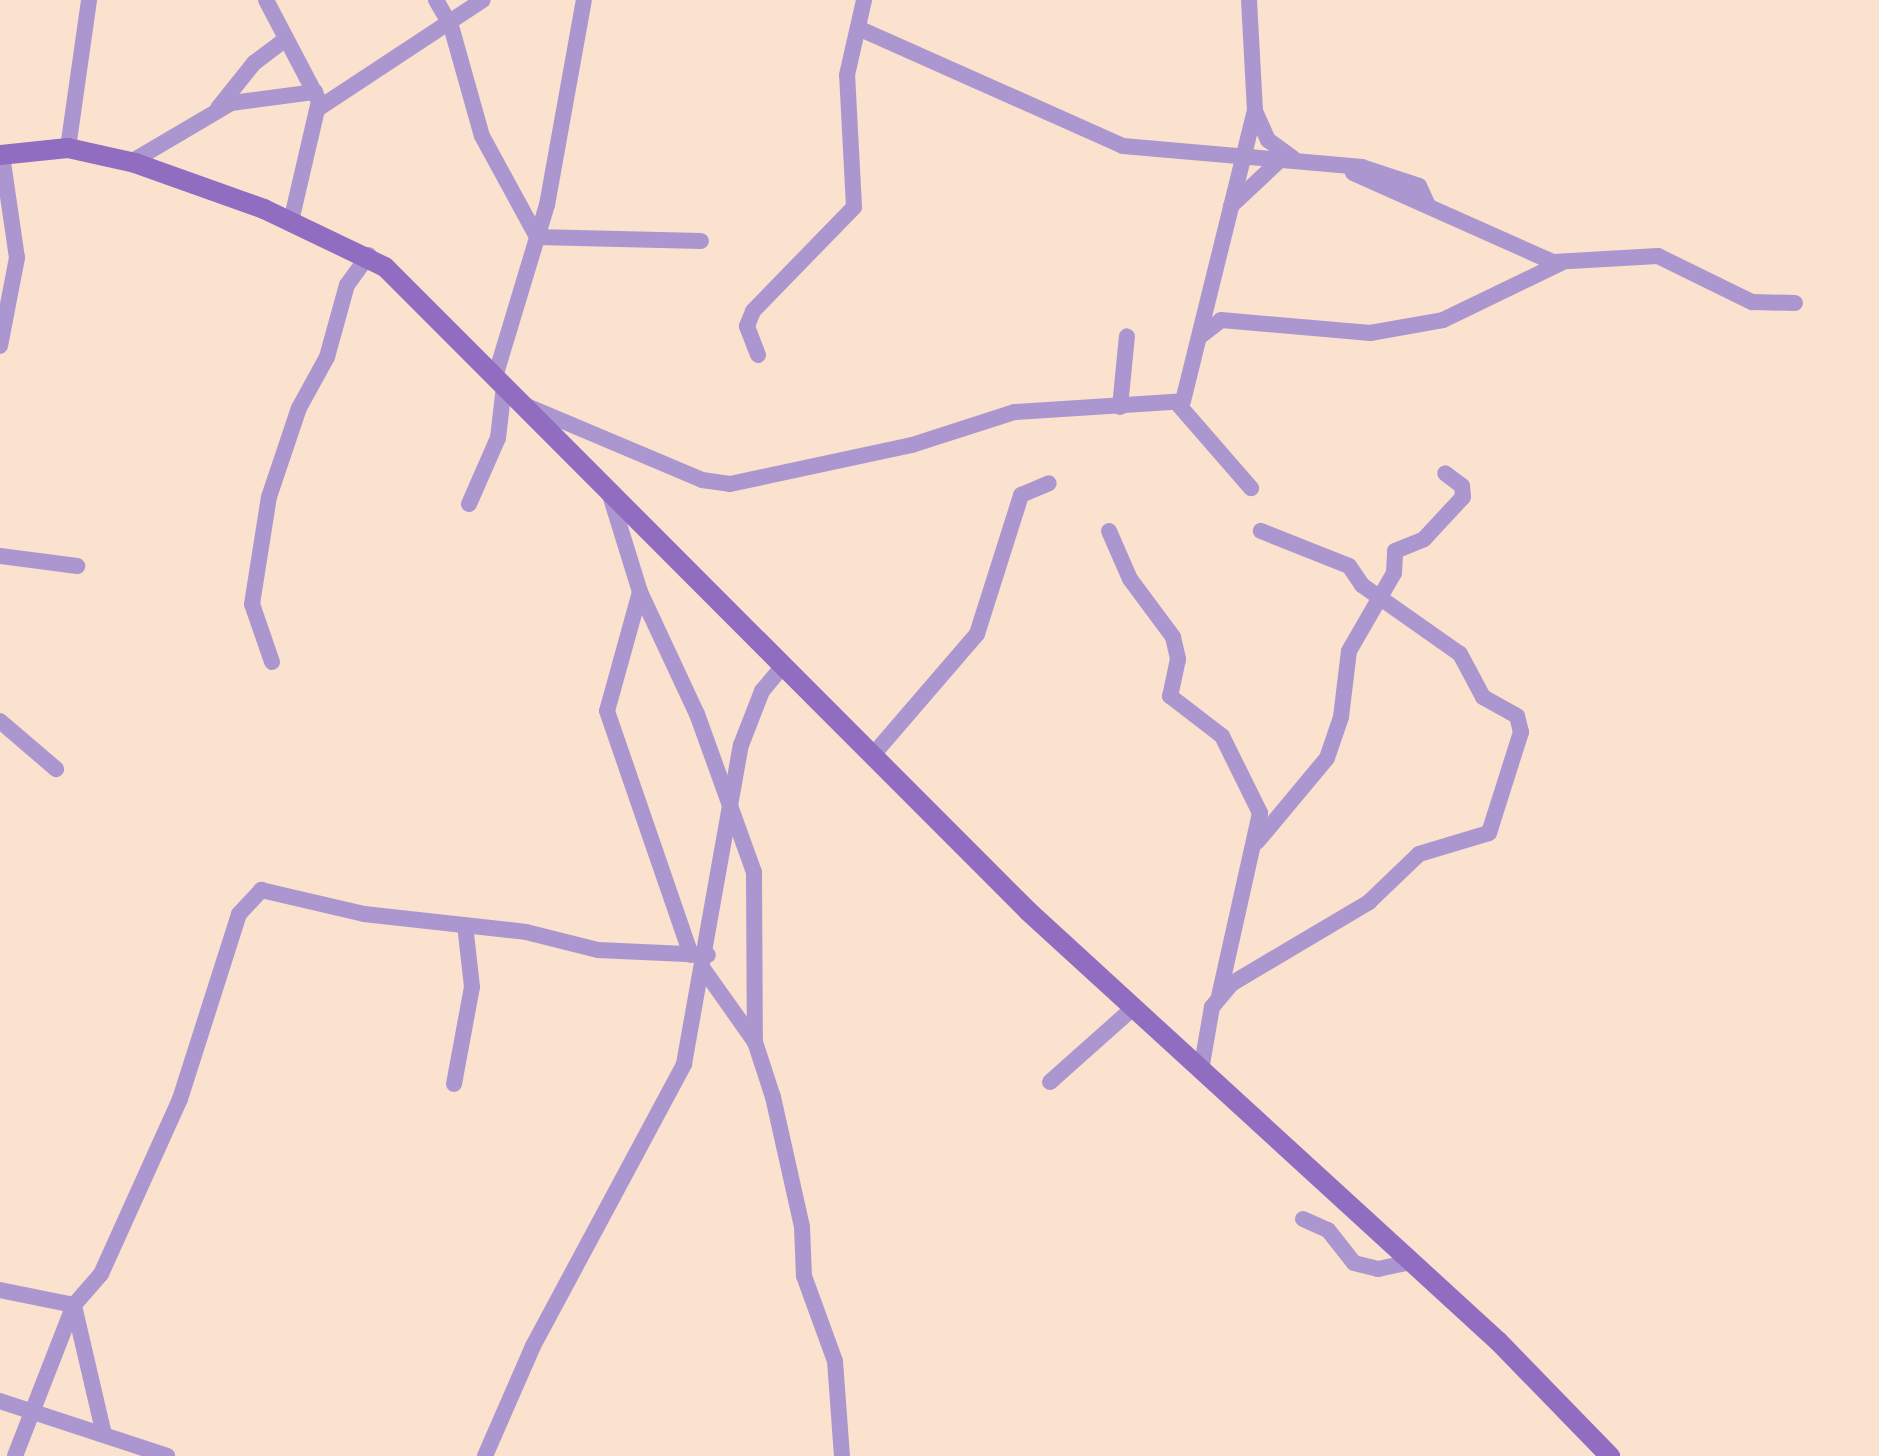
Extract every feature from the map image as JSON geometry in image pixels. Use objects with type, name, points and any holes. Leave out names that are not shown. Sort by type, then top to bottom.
[{"type":"street","points":[[68,148],[89,0]]},
{"type":"street","points":[[266,0],[317,100],[291,221]]},
{"type":"street","points":[[436,0],[451,26],[482,136],[537,237]]},
{"type":"street","points":[[131,162],[217,109],[264,94],[317,100],[451,26],[483,0]]},
{"type":"street","points":[[469,504],[498,438],[499,382],[537,237],[584,0]]},
{"type":"street","points":[[758,355],[747,326],[753,311],[854,207],[847,75],[864,0]]},
{"type":"street","points":[[522,404],[702,480],[730,484],[912,445],[1015,412],[1177,403],[1189,391],[1242,153],[1255,111],[1249,0]]},
{"type":"street","points":[[858,28],[1123,146],[1242,153],[1332,168],[1428,205],[1561,263]]},
{"type":"street","points":[[217,109],[254,63],[286,39]]},
{"type":"street","points":[[1255,111],[1268,140],[1306,165]]},
{"type":"street","points":[[0,346],[17,258],[1,155],[68,148],[131,162],[291,221],[369,255],[522,404],[872,756],[1133,1008],[1407,1263],[1498,1341],[1610,1456]]},
{"type":"street","points":[[1230,207],[1281,159]]},
{"type":"street","points":[[537,237],[701,241]]},
{"type":"street","points":[[272,662],[252,604],[269,497],[299,408],[327,357],[347,285],[369,255]]},
{"type":"street","points":[[1202,335],[1221,320],[1370,333],[1443,320],[1561,263],[1658,256],[1752,302],[1795,303]]},
{"type":"street","points":[[1120,407],[1127,336]]},
{"type":"street","points":[[1177,403],[1251,488]]},
{"type":"street","points":[[1256,843],[1327,758],[1341,717],[1349,651],[1394,573],[1395,551],[1424,539],[1463,497],[1462,486],[1445,473]]},
{"type":"street","points":[[872,756],[977,634],[1021,495],[1049,483]]},
{"type":"street","points":[[610,493],[640,592],[666,661],[697,714],[757,885],[755,1042]]},
{"type":"street","points":[[1109,531],[1130,579],[1173,637],[1178,659],[1170,696],[1222,736],[1260,813],[1256,843],[1217,984],[1219,997],[1201,1070]]},
{"type":"street","points":[[1219,997],[1369,902],[1419,854],[1489,833],[1521,722],[1483,697],[1460,654],[1378,596],[1345,562],[1261,531]]},
{"type":"street","points":[[0,556],[77,566]]},
{"type":"street","points":[[640,592],[606,702],[691,955]]},
{"type":"street","points":[[485,1456],[533,1346],[684,1064],[706,963],[750,716],[783,666]]},
{"type":"street","points":[[0,721],[56,769]]},
{"type":"street","points":[[15,1456],[38,1410],[42,1380],[74,1305],[101,1274],[173,1116],[248,898],[280,889],[364,914],[465,925],[598,950],[691,955],[706,963],[755,1042],[794,1182],[804,1276],[835,1361],[842,1456]]},
{"type":"street","points":[[454,1084],[472,987],[465,925]]},
{"type":"street","points":[[1050,1082],[1133,1008]]},
{"type":"street","points":[[1303,1219],[1328,1230],[1354,1263],[1378,1269],[1407,1263]]},
{"type":"street","points":[[0,1290],[74,1305]]},
{"type":"street","points":[[74,1305],[104,1435]]},
{"type":"street","points":[[0,1401],[38,1410],[167,1456]]}]
